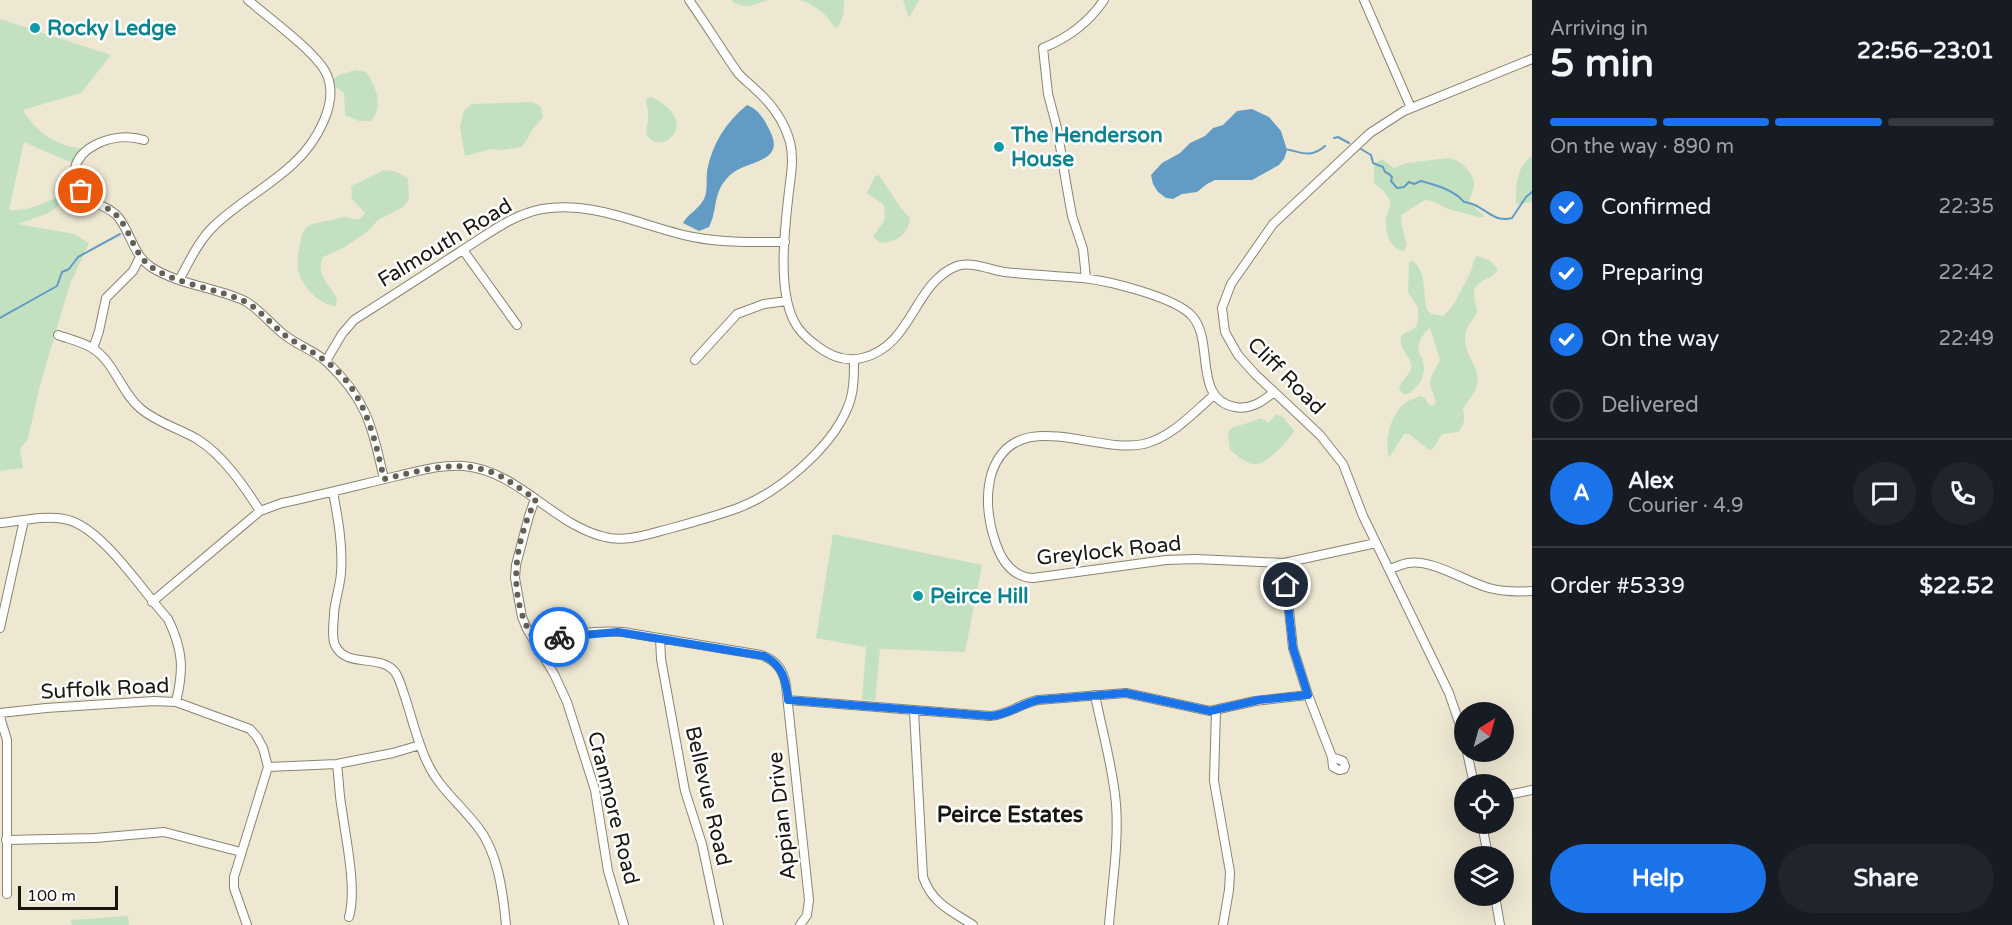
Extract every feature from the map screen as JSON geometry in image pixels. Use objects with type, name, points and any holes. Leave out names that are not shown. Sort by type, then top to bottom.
[{"type":"street","points":[[179,280],[211,228],[294,163],[325,119],[330,99],[329,83],[325,71],[315,58],[248,0]]},
{"type":"street","points":[[689,0],[741,76],[775,111],[783,125],[790,144],[792,161],[785,242],[784,277],[787,301],[794,322],[817,346],[835,357],[854,360],[868,357],[885,348],[904,328],[921,300],[942,274],[964,264],[1005,272],[1086,278],[1126,287],[1177,305],[1191,315],[1201,331],[1208,381],[1214,395],[1227,405],[1245,407],[1258,404],[1274,392]]},
{"type":"street","points":[[1086,278],[1083,249],[1072,216],[1057,128],[1048,94],[1043,48],[1060,42],[1075,31],[1095,13],[1104,0]]},
{"type":"street","points":[[1364,0],[1411,108]]},
{"type":"street","name":"Cliff Road","points":[[1454,708],[1360,510],[1341,460],[1320,435],[1242,360],[1228,340],[1222,318],[1222,308],[1226,292],[1266,233],[1287,209],[1370,133],[1411,108],[1532,59]]},
{"type":"street","points":[[144,140],[128,136],[98,143],[85,151],[75,164],[75,177],[80,189],[86,197],[106,207],[119,218],[140,257],[151,267],[179,280],[247,302],[289,338],[326,361],[346,381],[362,403],[373,431],[384,479]]},
{"type":"street","name":"Falmouth Road","points":[[326,361],[342,334],[354,320],[511,219],[541,209],[569,207],[613,213],[694,237],[785,242]]},
{"type":"street","points":[[463,250],[518,325]]},
{"type":"street","points":[[93,349],[106,298],[133,271],[140,257]]},
{"type":"street","points":[[695,360],[737,314],[764,304],[787,301]]},
{"type":"street","points":[[58,335],[93,349],[105,359],[134,403],[157,421],[198,440],[215,454],[260,511]]},
{"type":"street","points":[[152,602],[260,511],[282,503],[440,466],[468,466],[501,477],[580,529],[613,539],[669,529],[740,507],[783,481],[805,464],[837,429],[848,407],[854,385],[854,360]]},
{"type":"street","name":"Greylock Road","points":[[1214,395],[1172,431],[1143,444],[1114,446],[1046,435],[1029,437],[1013,445],[995,465],[988,492],[990,522],[999,553],[1005,564],[1023,577],[1031,578],[1166,560],[1284,563],[1376,543]]},
{"type":"street","points":[[333,492],[342,555],[335,604],[334,644],[349,657],[383,663],[394,670],[420,745],[436,779],[477,826],[490,846],[497,870],[506,925]]},
{"type":"street","name":"Cranmore Road","points":[[536,499],[529,516],[515,569],[522,617],[560,685],[593,785],[608,870],[624,925]]},
{"type":"street","points":[[0,523],[62,518],[87,527],[102,540],[168,619],[175,634],[180,653],[182,677],[176,702]]},
{"type":"street","points":[[0,628],[24,520]]},
{"type":"street","points":[[1284,563],[1292,643],[1308,695],[1332,757]]},
{"type":"street","points":[[1390,569],[1409,563],[1421,563],[1488,588],[1513,592],[1532,591]]},
{"type":"street","name":"Appian Drive","points":[[537,644],[553,638],[610,631],[766,657],[776,664],[783,674],[788,700],[809,900],[808,912],[800,925]]},
{"type":"street","name":"Bellevue Road","points":[[660,638],[661,659],[685,791],[702,844],[719,925]]},
{"type":"street","points":[[788,700],[914,711],[997,715],[1038,700],[1095,694],[1134,694],[1200,710],[1216,710],[1255,701],[1308,695]]},
{"type":"street","points":[[1095,694],[1116,805],[1116,836],[1109,925]]},
{"type":"street","name":"Suffolk Road","points":[[0,715],[57,707],[154,701],[176,702],[250,729],[263,748],[268,767]]},
{"type":"street","points":[[1216,710],[1214,780],[1230,872],[1223,925]]},
{"type":"street","points":[[914,711],[923,877],[930,893],[940,904],[973,925]]},
{"type":"street","points":[[0,715],[7,740],[7,894]]},
{"type":"street","points":[[247,925],[234,888],[234,877],[268,767],[337,764],[420,745]]},
{"type":"street","points":[[337,764],[350,868],[351,910],[349,917]]},
{"type":"street","points":[[1514,794],[1532,790]]},
{"type":"street","points":[[6,840],[95,838],[164,832],[241,852]]},
{"type":"street","points":[[1497,906],[1500,925]]},
{"type":"green space","points":[[732,0],[769,0],[747,6],[732,2]]},
{"type":"green space","points":[[799,0],[844,0],[841,22],[836,28],[821,11]]},
{"type":"green space","points":[[903,0],[919,0],[909,18]]},
{"type":"green space","points":[[0,19],[111,55],[81,93],[23,110],[40,131],[55,141],[81,148],[72,163],[24,142],[9,210],[34,207],[73,188],[78,197],[66,200],[49,213],[18,224],[74,234],[89,243],[70,284],[39,389],[28,439],[20,449],[23,468],[0,471]]},
{"type":"green space","points":[[356,70],[366,72],[377,96],[377,109],[371,121],[359,121],[345,115],[344,93],[333,85],[332,80],[341,74]]},
{"type":"green space","points":[[652,97],[667,107],[675,117],[677,126],[674,134],[661,142],[654,142],[646,133],[648,114],[646,101],[647,98]]},
{"type":"green space","points":[[533,102],[541,107],[543,117],[531,131],[522,147],[491,149],[465,156],[460,127],[464,110],[472,104]]},
{"type":"green space","points":[[1532,156],[1532,202],[1518,204],[1516,203],[1516,189],[1518,176],[1523,165]]},
{"type":"green space","points":[[1448,158],[1469,171],[1474,186],[1469,202],[1485,217],[1448,209],[1425,200],[1401,215],[1407,245],[1404,251],[1395,247],[1386,229],[1390,200],[1374,183],[1374,164],[1382,159],[1394,168],[1407,163]]},
{"type":"green space","points":[[384,170],[395,171],[408,178],[409,200],[403,207],[378,220],[367,232],[343,248],[323,257],[322,274],[337,299],[336,306],[329,305],[312,294],[300,276],[298,254],[301,237],[310,225],[346,217],[360,219],[365,213],[352,199],[351,186]]},
{"type":"green space","points":[[879,175],[910,218],[905,233],[892,241],[881,243],[873,237],[885,219],[884,205],[867,193],[875,176]]},
{"type":"green space","points":[[1477,256],[1489,260],[1498,269],[1496,273],[1475,288],[1477,313],[1467,328],[1465,341],[1478,379],[1473,395],[1463,408],[1462,427],[1458,432],[1442,434],[1433,449],[1429,450],[1409,434],[1404,434],[1389,458],[1387,444],[1389,429],[1399,409],[1408,401],[1421,396],[1429,405],[1434,405],[1436,402],[1430,385],[1431,377],[1440,360],[1430,328],[1418,346],[1424,367],[1420,381],[1406,395],[1399,388],[1411,367],[1410,360],[1400,341],[1401,337],[1415,328],[1418,320],[1418,308],[1408,292],[1409,262],[1413,261],[1421,272],[1427,310],[1432,314],[1443,316],[1452,307]]},
{"type":"green space","points":[[1276,414],[1284,418],[1294,431],[1266,461],[1249,463],[1230,450],[1228,437],[1233,427],[1261,418],[1269,423]]},
{"type":"green space","name":"Peirce Hill","points":[[833,534],[982,565],[965,652],[880,649],[875,701],[862,700],[866,647],[816,638]]},
{"type":"green space","points":[[128,916],[129,925],[72,925],[71,920]]},
{"type":"water","points":[[747,105],[765,122],[773,140],[773,149],[769,155],[729,176],[720,189],[709,227],[699,231],[683,223],[704,199],[709,161],[716,143],[726,126]]},
{"type":"water","points":[[1252,109],[1269,117],[1281,131],[1287,150],[1279,165],[1252,180],[1215,180],[1197,192],[1182,194],[1173,199],[1166,198],[1158,192],[1151,175],[1162,163],[1180,153],[1190,143],[1205,136],[1213,128],[1223,125],[1237,111]]},
{"type":"waterway","points":[[1334,138],[1338,137],[1349,143]]},
{"type":"waterway","points":[[1285,149],[1310,153],[1325,146]]},
{"type":"waterway","points":[[1361,149],[1371,155],[1373,163],[1383,167],[1385,172],[1392,177],[1391,181],[1397,188],[1404,187],[1409,182],[1414,184],[1421,181],[1433,184],[1450,191],[1464,202],[1471,203],[1499,218],[1512,218],[1532,192]]},
{"type":"waterway","points":[[0,318],[57,286],[62,272],[69,269],[78,257],[120,234]]},
{"type":"way so far","points":[[81,191],[86,197],[116,214],[140,257],[151,267],[179,280],[247,302],[274,327],[326,361],[346,381],[362,403],[373,431],[384,479],[440,466],[468,466],[492,472],[536,499],[516,561],[516,583],[522,617],[537,644],[559,637]]},
{"type":"place","name":"Rocky Ledge","points":[[35,28]]},
{"type":"place","name":"The Henderson House","points":[[999,147]]},
{"type":"place","name":"Peirce Hill","points":[[918,596]]},
{"type":"district","name":"Peirce Estates","points":[[1010,815]]},
{"type":"route","points":[[559,637],[606,632],[633,633],[764,656],[782,671],[788,700],[990,716],[1004,714],[1038,700],[1123,693],[1144,695],[1210,711],[1259,700],[1308,695],[1293,648],[1286,585]]}]
